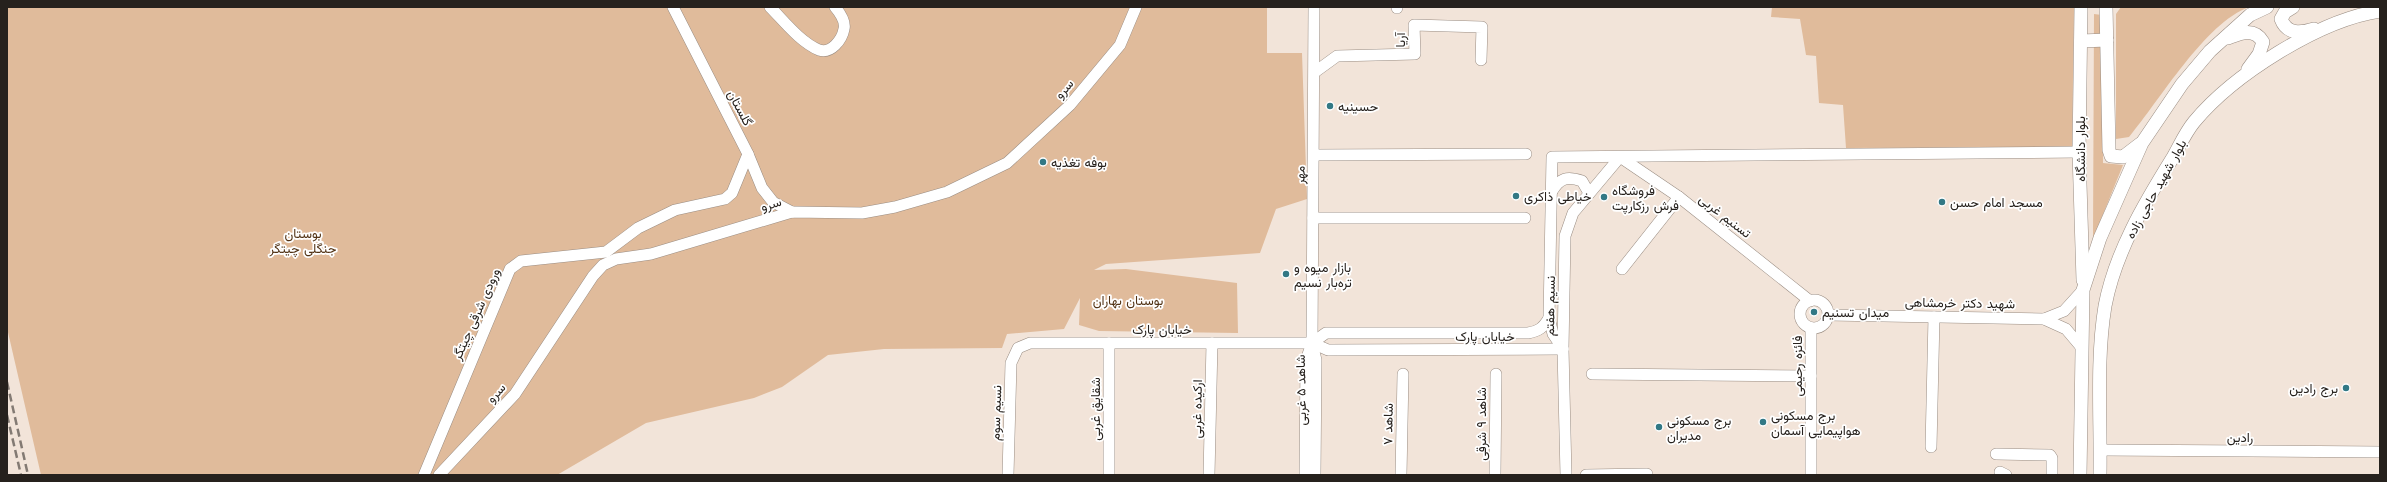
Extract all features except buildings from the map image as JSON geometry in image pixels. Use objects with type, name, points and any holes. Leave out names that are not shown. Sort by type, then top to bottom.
[{"type":"main road","name":"بلوار دانشگاه","points":[[2081,7],[2078,152],[2083,290]]},
{"type":"main road","points":[[2106,7],[2109,150],[2111,156],[2123,157],[2142,143]]},
{"type":"main road","name":"بلوار شهید حاجی زاده","points":[[2080,475],[2083,290],[2100,238],[2142,143],[2182,84],[2221,42],[2250,15],[2267,7]]},
{"type":"main road","points":[[2293,7],[2285,12],[2282,19],[2284,26],[2291,32],[2301,33],[2337,23]]},
{"type":"main road","name":"بلوار شهید حاجی زاده","points":[[2100,475],[2101,349],[2105,306],[2113,275],[2125,245],[2156,184],[2194,123],[2245,74],[2337,23],[2380,11]]},
{"type":"main road","points":[[2221,42],[2238,34],[2251,32],[2259,35],[2263,42],[2259,54],[2245,74]]},
{"type":"main road","points":[[2081,41],[2107,40]]},
{"type":"street","name":"گلستان","points":[[673,7],[748,154],[766,193],[773,202],[792,212]]},
{"type":"street","points":[[770,7],[804,41],[820,50],[828,50],[838,43],[845,28],[841,14],[835,7]]},
{"type":"street","name":"سرو","points":[[439,475],[515,394],[593,276],[603,265],[616,259],[651,254],[792,212],[862,212],[895,207],[947,192],[1007,163],[1070,105],[1120,45],[1136,7]]},
{"type":"street","name":"مهر","points":[[1312,342],[1315,155],[1314,7]]},
{"type":"street","name":"آریا","points":[[1315,72],[1337,56],[1416,54],[1414,25],[1482,27],[1481,60]]},
{"type":"street","points":[[1563,349],[1553,334],[1549,318],[1552,157],[2078,152]]},
{"type":"street","name":"ورودی شرقی چیتگر","points":[[424,475],[510,269],[522,262],[606,252],[638,228],[675,210],[725,199],[732,193],[748,154]]},
{"type":"street","points":[[1315,155],[1526,154]]},
{"type":"street","name":"نسیم هفتم","points":[[1566,475],[1563,349],[1565,236],[1573,213],[1620,157]]},
{"type":"street","name":"تسنیم غربی","points":[[1620,157],[1679,197],[1810,300]]},
{"type":"street","points":[[1552,191],[1558,181],[1569,177],[1582,181],[1589,193]]},
{"type":"street","points":[[1622,269],[1679,197]]},
{"type":"street","points":[[1314,218],[1525,218]]},
{"type":"street","name":"شهید دکتر خرمشاهی","points":[[2044,319],[2064,311],[2083,290]]},
{"type":"street","points":[[1810,300],[1823,303],[1829,315],[1823,326],[1811,328],[1803,323],[1800,315],[1802,306],[1810,300]]},
{"type":"street","name":"شهید دکتر خرمشاهی","points":[[1829,315],[2044,319],[2066,329],[2082,348]]},
{"type":"street","points":[[1931,447],[1934,316]]},
{"type":"street","name":"خیابان پارک","points":[[1312,342],[1326,333],[1528,333],[1537,331],[1544,326],[1549,318]]},
{"type":"street","name":"فائزه رحیمی","points":[[1811,328],[1811,475]]},
{"type":"street","name":"خیابان پارک","points":[[1014,353],[1018,348],[1030,343],[1312,342],[1328,350],[1563,349]]},
{"type":"street","name":"شاهد ۵ غربی","points":[[1305,475],[1306,360],[1312,342]]},
{"type":"street","name":"شاهد ۵ غربی","points":[[1312,342],[1316,360],[1315,475]]},
{"type":"street","name":"شقایق غربی","points":[[1109,343],[1109,475]]},
{"type":"street","name":"ارکیده غربی","points":[[1209,475],[1212,343]]},
{"type":"street","name":"نسیم سوم","points":[[1008,475],[1011,363],[1014,353]]},
{"type":"street","name":"شاهد ۷","points":[[1402,475],[1403,374]]},
{"type":"street","name":"شاهد ۹ شرقی","points":[[1495,475],[1496,374]]},
{"type":"street","points":[[1592,374],[1811,376]]},
{"type":"street","name":"رادین","points":[[2100,450],[2380,452]]},
{"type":"street","points":[[1996,454],[2050,455],[2052,475]]},
{"type":"street","points":[[1586,475],[1647,474]]},
{"type":"green space","name":"بوستان جنگلی چیتگر","points":[[7,7],[1267,7],[1267,53],[1302,53],[1307,199],[1276,209],[1260,253],[1106,264],[1094,270],[1126,269],[1237,283],[1238,333],[1099,331],[1079,325],[1080,298],[1064,329],[1007,334],[1002,348],[884,349],[828,355],[782,387],[754,398],[646,423],[557,475],[41,475],[7,328]]},
{"type":"green space","points":[[1772,7],[2074,7],[2072,147],[1846,148],[1843,105],[1819,103],[1816,56],[1806,55],[1800,19],[1771,17]]},
{"type":"green space","points":[[2121,7],[2249,7],[2232,16],[2200,45],[2129,137],[2116,139],[2116,14]]},
{"type":"green space","points":[[2094,14],[2102,15],[2103,163],[2123,165],[2093,239]]},
{"type":"railway","points":[[7,382],[28,475]]},
{"type":"railway","points":[[7,415],[21,475]]},
{"type":"place","name":"حسینیه","points":[[1330,106]]},
{"type":"place","name":"بوفه تغذیه","points":[[1043,162]]},
{"type":"place","name":"خیاطی ذاکری","points":[[1516,196]]},
{"type":"place","name":"فروشگاه فرش رزکارپت","points":[[1604,197]]},
{"type":"place","name":"مسجد امام حسن","points":[[1942,202]]},
{"type":"place","name":"بازار میوه و تره‌بار نسیم","points":[[1286,274]]},
{"type":"place","name":"میدان تسنیم","points":[[1814,312]]},
{"type":"place","name":"برج رادین","points":[[2346,388]]},
{"type":"place","name":"برج مسکونی هواپیمایی آسمان","points":[[1763,422]]},
{"type":"place","name":"برج مسکونی مدیران","points":[[1659,427]]},
{"type":"park label","name":"بوستان بهاران","points":[[1128,300]]}]
